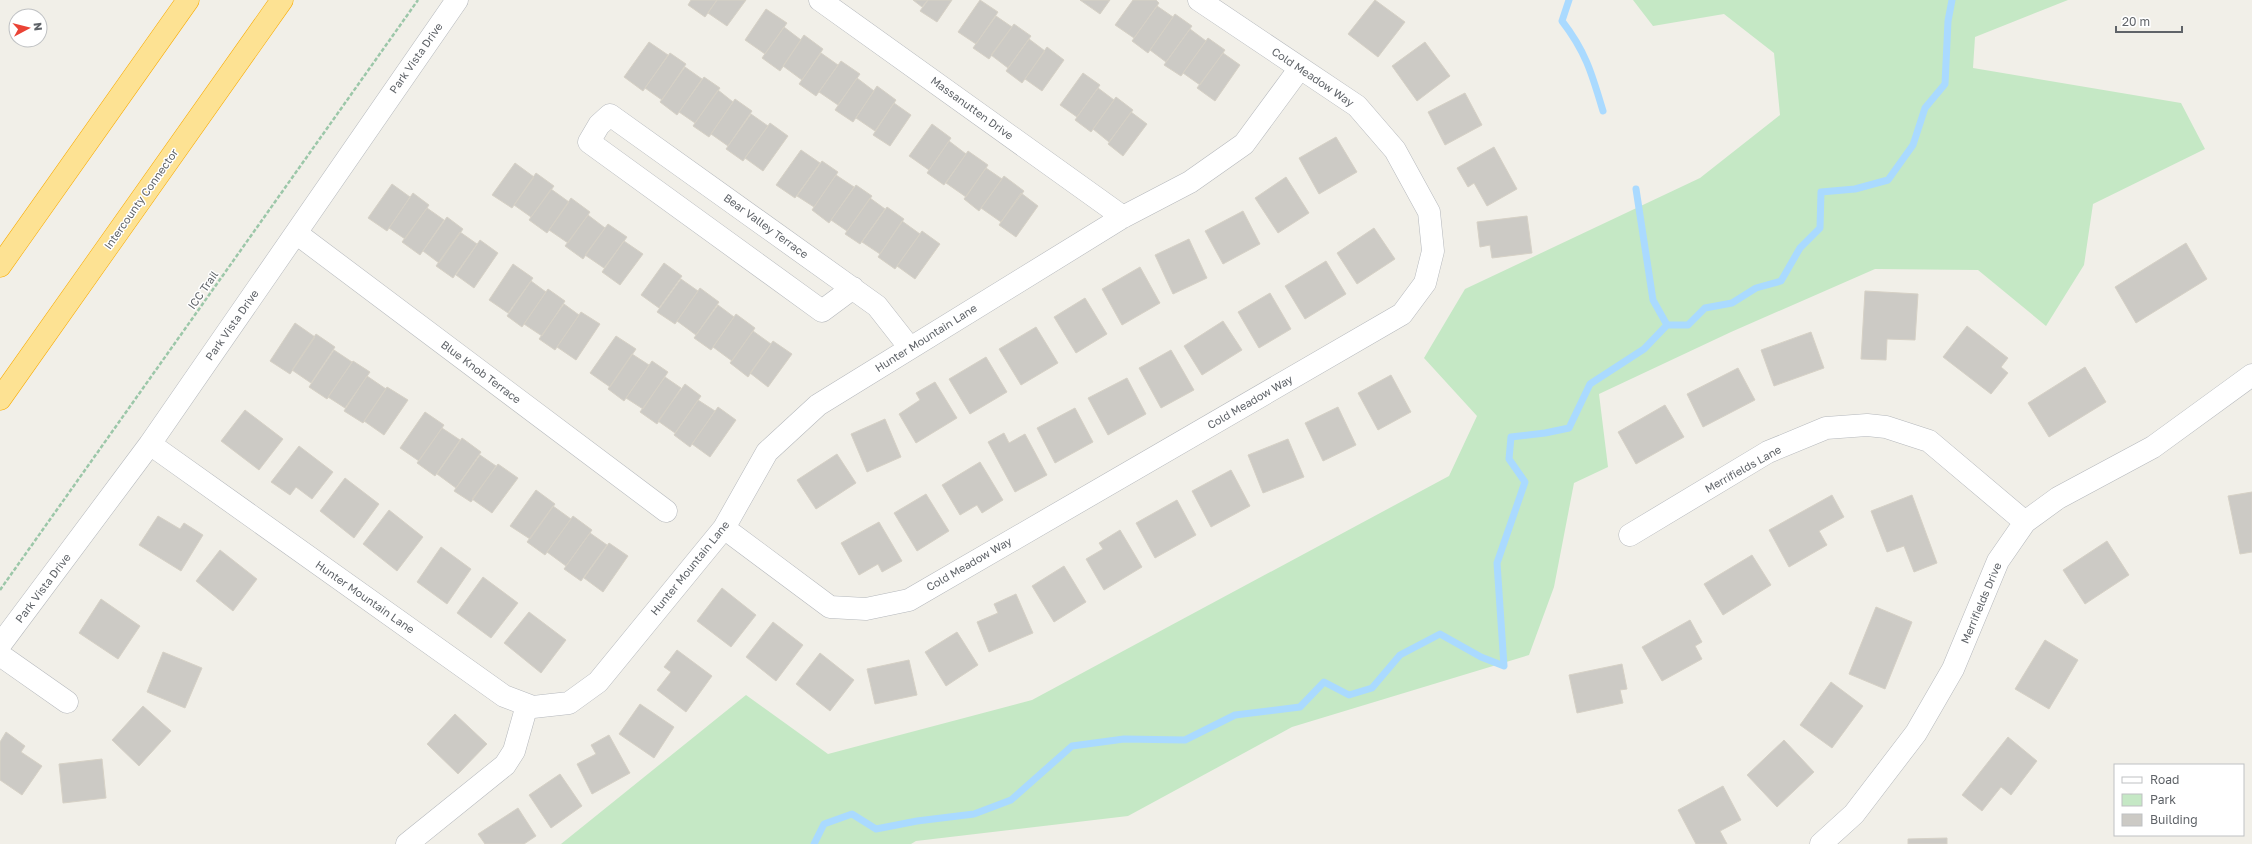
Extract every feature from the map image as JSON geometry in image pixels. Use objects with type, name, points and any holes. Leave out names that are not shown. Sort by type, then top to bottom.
[{"type":"highway","points":[[0,266],[188,0]]},
{"type":"highway","name":"Intercounty Connector","points":[[0,399],[282,0]]},
{"type":"street","name":"Park Vista Drive","points":[[0,645],[150,444],[457,0]]},
{"type":"street","name":"Massanutten Drive","points":[[820,0],[1123,216]]},
{"type":"street","name":"Cold Meadow Way","points":[[724,528],[830,607],[866,609],[908,600],[1402,314],[1425,283],[1432,251],[1429,212],[1395,150],[1357,106],[1199,0]]},
{"type":"street","name":"Hunter Mountain Lane","points":[[150,444],[504,696],[533,707],[569,703],[598,682],[724,528],[767,452],[789,430],[818,405],[1123,216],[1190,182],[1244,144],[1300,68]]},
{"type":"street","name":"Bear Valley Terrace","points":[[714,231],[589,142],[599,125],[610,115],[853,288],[877,306],[910,348]]},
{"type":"street","points":[[734,203],[714,231],[822,311],[853,288]]},
{"type":"street","name":"Blue Knob Terrace","points":[[296,233],[666,510]]},
{"type":"street","name":"Merrifields Drive","points":[[1821,844],[1854,814],[1916,733],[1953,669],[1998,560],[2025,522],[2058,498],[2153,447],[2252,375]]},
{"type":"street","name":"Merrifields Lane","points":[[1630,535],[1768,452],[1826,428],[1867,424],[1886,427],[1929,441],[2025,522]]},
{"type":"street","points":[[0,655],[67,702]]},
{"type":"street","points":[[407,844],[505,766],[514,751],[527,705]]},
{"type":"path","name":"ICC Trail","points":[[0,590],[418,0]]},
{"type":"green space","points":[[1633,0],[2068,0],[1975,37],[1973,68],[2181,103],[2205,149],[2093,204],[2084,265],[2046,326],[1978,270],[1875,269],[1731,332],[1599,394],[1608,467],[1574,483],[1554,587],[1529,655],[1292,727],[1128,816],[916,841],[911,844],[561,844],[746,695],[828,754],[1032,700],[1449,476],[1477,416],[1424,358],[1465,289],[1700,178],[1780,115],[1774,53],[1724,14],[1653,26]]},
{"type":"building","points":[[691,0],[717,0],[705,17],[688,5]]},
{"type":"building","points":[[717,0],[746,0],[727,26],[708,13]]},
{"type":"building","points":[[913,0],[928,0],[922,7]]},
{"type":"building","points":[[928,0],[952,0],[937,22],[920,11]]},
{"type":"building","points":[[980,0],[998,12],[976,44],[958,32]]},
{"type":"building","points":[[1080,0],[1110,0],[1100,14]]},
{"type":"building","points":[[1133,0],[1156,0],[1159,3],[1134,38],[1115,25]]},
{"type":"building","points":[[1375,0],[1405,22],[1378,57],[1348,34]]},
{"type":"building","points":[[1157,6],[1173,17],[1148,53],[1132,41]]},
{"type":"building","points":[[766,9],[787,23],[765,54],[745,40]]},
{"type":"building","points":[[1175,14],[1192,26],[1166,62],[1150,50]]},
{"type":"building","points":[[996,16],[1012,27],[989,59],[973,48]]},
{"type":"building","points":[[1014,24],[1031,36],[1008,68],[991,55]]},
{"type":"building","points":[[784,27],[801,40],[780,71],[762,58]]},
{"type":"building","points":[[1190,29],[1206,41],[1181,76],[1164,65]]},
{"type":"building","points":[[804,35],[823,49],[802,80],[783,66]]},
{"type":"building","points":[[1208,38],[1225,50],[1200,85],[1183,73]]},
{"type":"building","points":[[1029,39],[1045,51],[1022,83],[1006,71]]},
{"type":"building","points":[[649,42],[668,55],[643,91],[624,77]]},
{"type":"building","points":[[1425,42],[1450,76],[1417,101],[1392,66]]},
{"type":"building","points":[[1047,47],[1064,60],[1042,91],[1025,79]]},
{"type":"building","points":[[670,53],[686,64],[662,100],[645,88]]},
{"type":"building","points":[[821,53],[838,65],[816,96],[799,84]]},
{"type":"building","points":[[1223,53],[1240,65],[1215,101],[1197,88]]},
{"type":"building","points":[[841,61],[860,74],[838,105],[819,92]]},
{"type":"building","points":[[685,67],[702,79],[677,115],[660,102]]},
{"type":"building","points":[[1083,73],[1100,85],[1077,117],[1060,105]]},
{"type":"building","points":[[704,77],[720,88],[695,123],[679,112]]},
{"type":"building","points":[[857,78],[874,91],[853,122],[835,110]]},
{"type":"building","points":[[877,86],[896,100],[875,131],[856,118]]},
{"type":"building","points":[[1098,88],[1114,100],[1091,132],[1075,120]]},
{"type":"building","points":[[718,90],[733,102],[709,137],[693,126]]},
{"type":"building","points":[[1465,93],[1482,125],[1445,145],[1428,112]]},
{"type":"building","points":[[1116,97],[1133,110],[1109,142],[1093,129]]},
{"type":"building","points":[[735,99],[752,111],[728,146],[711,134]]},
{"type":"building","points":[[894,103],[911,115],[890,146],[873,135]]},
{"type":"building","points":[[1131,112],[1147,124],[1123,156],[1108,144]]},
{"type":"building","points":[[751,114],[768,126],[743,161],[726,149]]},
{"type":"building","points":[[770,123],[788,136],[763,171],[745,158]]},
{"type":"building","points":[[932,124],[951,138],[929,170],[909,156]]},
{"type":"building","points":[[1336,137],[1357,172],[1319,194],[1299,158]]},
{"type":"building","points":[[949,141],[966,154],[944,185],[927,173]]},
{"type":"building","points":[[1494,147],[1517,189],[1487,206],[1474,183],[1468,187],[1457,168]]},
{"type":"building","points":[[801,150],[820,163],[795,198],[776,185]]},
{"type":"building","points":[[968,151],[988,165],[966,197],[946,183]]},
{"type":"building","points":[[822,161],[838,172],[814,207],[797,196]]},
{"type":"building","points":[[515,163],[534,177],[512,208],[492,195]]},
{"type":"building","points":[[986,168],[1002,179],[979,211],[964,199]]},
{"type":"building","points":[[536,173],[554,186],[531,217],[514,205]]},
{"type":"building","points":[[836,175],[854,187],[829,223],[812,210]]},
{"type":"building","points":[[1004,176],[1024,191],[1001,222],[981,208]]},
{"type":"building","points":[[1286,177],[1309,213],[1278,233],[1255,198]]},
{"type":"building","points":[[392,184],[410,197],[387,231],[368,218]]},
{"type":"building","points":[[856,185],[872,196],[847,231],[831,220]]},
{"type":"building","points":[[551,189],[569,202],[547,233],[529,220]]},
{"type":"building","points":[[413,193],[429,205],[405,239],[389,228]]},
{"type":"building","points":[[1021,193],[1038,206],[1016,237],[999,225]]},
{"type":"building","points":[[571,198],[590,212],[568,243],[549,230]]},
{"type":"building","points":[[870,198],[885,209],[860,244],[845,234]]},
{"type":"building","points":[[887,207],[904,219],[880,254],[862,242]]},
{"type":"building","points":[[427,208],[444,220],[420,255],[402,242]]},
{"type":"building","points":[[1243,211],[1260,244],[1223,264],[1205,231]]},
{"type":"building","points":[[588,215],[605,228],[583,259],[565,246]]},
{"type":"building","points":[[1527,216],[1532,253],[1492,258],[1490,245],[1480,247],[1477,222]]},
{"type":"building","points":[[447,217],[463,229],[439,263],[423,251]]},
{"type":"building","points":[[902,221],[920,234],[895,269],[878,257]]},
{"type":"building","points":[[608,224],[627,237],[604,268],[585,255]]},
{"type":"building","points":[[1374,228],[1395,259],[1357,284],[1337,253]]},
{"type":"building","points":[[922,231],[940,244],[915,279],[897,266]]},
{"type":"building","points":[[460,232],[477,244],[453,278],[436,266]]},
{"type":"building","points":[[1189,239],[1207,278],[1173,294],[1155,255]]},
{"type":"building","points":[[480,240],[498,253],[474,288],[456,275]]},
{"type":"building","points":[[624,241],[643,254],[620,285],[602,272]]},
{"type":"building","points":[[2186,243],[2207,279],[2136,323],[2115,287]]},
{"type":"building","points":[[1326,261],[1346,294],[1305,319],[1285,286]]},
{"type":"building","points":[[664,263],[682,276],[659,308],[641,295]]},
{"type":"building","points":[[513,264],[533,278],[508,313],[489,300]]},
{"type":"building","points":[[1140,267],[1160,303],[1122,325],[1102,289]]},
{"type":"building","points":[[681,279],[698,291],[675,324],[657,312]]},
{"type":"building","points":[[531,281],[546,292],[522,327],[507,316]]},
{"type":"building","points":[[700,288],[719,302],[696,335],[677,321]]},
{"type":"building","points":[[548,289],[565,301],[542,336],[524,324]]},
{"type":"building","points":[[1865,291],[1918,294],[1915,340],[1887,339],[1886,360],[1861,359]]},
{"type":"building","points":[[1270,293],[1291,329],[1259,348],[1238,312]]},
{"type":"building","points":[[1085,298],[1107,334],[1076,353],[1054,317]]},
{"type":"building","points":[[564,304],[579,315],[555,350],[539,339]]},
{"type":"building","points":[[718,305],[734,317],[711,350],[694,338]]},
{"type":"building","points":[[581,312],[600,324],[576,360],[557,347]]},
{"type":"building","points":[[736,314],[755,328],[732,361],[713,347]]},
{"type":"building","points":[[1223,321],[1242,350],[1202,375],[1184,346]]},
{"type":"building","points":[[295,323],[315,337],[290,374],[270,361]]},
{"type":"building","points":[[1967,326],[2008,358],[2001,367],[2008,373],[1991,394],[1943,357]]},
{"type":"building","points":[[1036,327],[1058,363],[1021,385],[999,349]]},
{"type":"building","points":[[753,331],[771,344],[748,377],[730,363]]},
{"type":"building","points":[[1811,332],[1824,368],[1774,386],[1761,350]]},
{"type":"building","points":[[316,334],[335,347],[311,383],[292,370]]},
{"type":"building","points":[[616,336],[636,349],[610,387],[590,373]]},
{"type":"building","points":[[773,341],[792,354],[768,387],[750,373]]},
{"type":"building","points":[[334,350],[352,362],[327,399],[309,387]]},
{"type":"building","points":[[1171,350],[1194,390],[1161,408],[1139,368]]},
{"type":"building","points":[[632,354],[649,365],[624,401],[608,389]]},
{"type":"building","points":[[986,357],[1007,392],[970,414],[949,379]]},
{"type":"building","points":[[353,361],[370,372],[345,408],[328,397]]},
{"type":"building","points":[[652,361],[668,372],[643,409],[626,398]]},
{"type":"building","points":[[2085,367],[2106,402],[2049,437],[2028,403]]},
{"type":"building","points":[[1738,368],[1755,400],[1703,427],[1687,394]]},
{"type":"building","points":[[1391,375],[1411,412],[1378,430],[1358,393]]},
{"type":"building","points":[[367,376],[386,389],[363,423],[344,411]]},
{"type":"building","points":[[665,377],[681,388],[657,424],[640,412]]},
{"type":"building","points":[[1127,378],[1146,414],[1108,435],[1088,398]]},
{"type":"building","points":[[935,382],[957,418],[916,443],[899,414],[920,400],[916,393]]},
{"type":"building","points":[[685,384],[701,396],[675,433],[658,421]]},
{"type":"building","points":[[387,387],[408,400],[384,435],[364,421]]},
{"type":"building","points":[[698,400],[715,411],[690,447],[674,435]]},
{"type":"building","points":[[1665,405],[1684,437],[1636,464],[1618,432]]},
{"type":"building","points":[[718,407],[736,420],[710,457],[692,444]]},
{"type":"building","points":[[1338,407],[1356,445],[1323,461],[1305,423]]},
{"type":"building","points":[[1075,408],[1093,442],[1055,463],[1037,428]]},
{"type":"building","points":[[245,410],[283,439],[259,470],[221,441]]},
{"type":"building","points":[[425,412],[444,425],[419,461],[400,448]]},
{"type":"building","points":[[885,419],[901,457],[867,472],[851,434]]},
{"type":"building","points":[[442,428],[460,440],[435,476],[417,463]]},
{"type":"building","points":[[1004,433],[1009,443],[1025,434],[1047,475],[1015,492],[988,442]]},
{"type":"building","points":[[462,438],[481,452],[456,488],[437,474]]},
{"type":"building","points":[[1288,439],[1304,477],[1263,493],[1248,455]]},
{"type":"building","points":[[299,446],[333,472],[312,499],[296,487],[290,495],[271,482]]},
{"type":"building","points":[[837,454],[856,483],[816,509],[797,480]]},
{"type":"building","points":[[480,455],[496,466],[471,502],[454,491]]},
{"type":"building","points":[[980,462],[1003,500],[982,513],[977,505],[960,515],[942,485]]},
{"type":"building","points":[[498,464],[518,478],[492,513],[472,499]]},
{"type":"building","points":[[1231,470],[1250,506],[1211,527],[1192,491]]},
{"type":"building","points":[[345,478],[379,504],[354,538],[320,511]]},
{"type":"building","points":[[536,490],[555,504],[530,539],[510,526]]},
{"type":"building","points":[[2252,492],[2252,552],[2240,554],[2228,496]]},
{"type":"building","points":[[926,494],[949,531],[917,551],[894,513]]},
{"type":"building","points":[[1832,495],[1844,517],[1819,531],[1827,545],[1789,567],[1769,530]]},
{"type":"building","points":[[1912,495],[1937,563],[1914,572],[1904,546],[1887,552],[1871,511]]},
{"type":"building","points":[[1177,500],[1196,535],[1155,558],[1136,523]]},
{"type":"building","points":[[553,506],[571,519],[545,555],[527,542]]},
{"type":"building","points":[[389,510],[423,537],[397,571],[363,544]]},
{"type":"building","points":[[158,516],[180,529],[184,523],[203,535],[181,571],[139,545]]},
{"type":"building","points":[[573,516],[592,530],[566,566],[547,552]]},
{"type":"building","points":[[879,522],[902,561],[882,572],[878,564],[859,575],[841,543]]},
{"type":"building","points":[[1120,530],[1142,567],[1104,590],[1086,559],[1103,549],[1099,543]]},
{"type":"building","points":[[590,533],[607,545],[581,581],[564,569]]},
{"type":"building","points":[[2107,541],[2129,575],[2085,604],[2063,570]]},
{"type":"building","points":[[609,543],[628,556],[603,592],[584,578]]},
{"type":"building","points":[[441,547],[471,569],[447,604],[417,582]]},
{"type":"building","points":[[220,550],[257,579],[233,611],[196,581]]},
{"type":"building","points":[[1752,555],[1771,585],[1723,615],[1704,584]]},
{"type":"building","points":[[1064,566],[1086,602],[1054,622],[1032,586]]},
{"type":"building","points":[[483,577],[518,603],[491,638],[457,613]]},
{"type":"building","points":[[722,588],[756,615],[731,647],[697,621]]},
{"type":"building","points":[[1016,594],[1033,633],[989,652],[977,622],[998,613],[994,604]]},
{"type":"building","points":[[101,599],[140,626],[118,659],[79,633]]},
{"type":"building","points":[[1876,607],[1912,622],[1885,689],[1849,674]]},
{"type":"building","points":[[529,612],[566,640],[541,673],[504,643]]},
{"type":"building","points":[[1690,620],[1702,642],[1695,646],[1702,659],[1662,681],[1642,647]]},
{"type":"building","points":[[773,622],[803,645],[776,681],[746,657]]},
{"type":"building","points":[[957,632],[978,665],[946,686],[925,652]]},
{"type":"building","points":[[2045,640],[2078,660],[2049,709],[2015,689]]},
{"type":"building","points":[[677,650],[712,676],[686,712],[657,690],[671,672],[664,667]]},
{"type":"building","points":[[163,652],[202,668],[185,708],[147,692]]},
{"type":"building","points":[[820,653],[854,680],[830,711],[796,684]]},
{"type":"building","points":[[909,660],[917,695],[875,704],[867,669]]},
{"type":"building","points":[[1622,664],[1627,689],[1620,690],[1623,703],[1577,713],[1569,675]]},
{"type":"building","points":[[1831,682],[1863,706],[1832,748],[1800,725]]},
{"type":"building","points":[[640,704],[674,727],[654,758],[619,734]]},
{"type":"building","points":[[143,706],[171,731],[139,766],[112,740]]},
{"type":"building","points":[[455,714],[487,744],[458,774],[427,744]]},
{"type":"building","points":[[6,732],[25,746],[21,752],[42,766],[22,795],[0,780],[0,742]]},
{"type":"building","points":[[609,735],[630,773],[592,794],[577,764],[596,754],[591,745]]},
{"type":"building","points":[[2008,737],[2037,761],[2011,795],[2001,787],[1982,811],[1962,795]]},
{"type":"building","points":[[1784,740],[1814,772],[1777,807],[1747,775]]},
{"type":"building","points":[[102,759],[106,798],[63,803],[59,764]]},
{"type":"building","points":[[560,774],[582,806],[551,828],[529,795]]},
{"type":"building","points":[[1723,786],[1741,820],[1720,831],[1727,844],[1696,844],[1678,810]]},
{"type":"building","points":[[518,808],[536,836],[524,844],[485,844],[478,834]]},
{"type":"building","points":[[1947,838],[1947,844],[1908,844],[1908,839]]},
{"type":"waterway","points":[[1569,0],[1562,21],[1583,53],[1603,111]]},
{"type":"waterway","points":[[1667,325],[1688,325],[1705,308],[1732,303],[1756,288],[1781,281],[1800,248],[1820,228],[1821,192],[1855,189],[1888,180],[1913,145],[1925,108],[1945,84],[1948,21],[1952,0]]},
{"type":"waterway","points":[[814,844],[824,824],[852,814],[876,829],[917,821],[974,814],[1011,800],[1072,746],[1124,739],[1185,740],[1235,715],[1300,707],[1324,682],[1349,695],[1372,688],[1400,655],[1440,634],[1481,657],[1504,666],[1497,563],[1525,482],[1509,459],[1511,437],[1545,433],[1569,428],[1590,384],[1644,349],[1667,325],[1653,300],[1636,189]]}]
